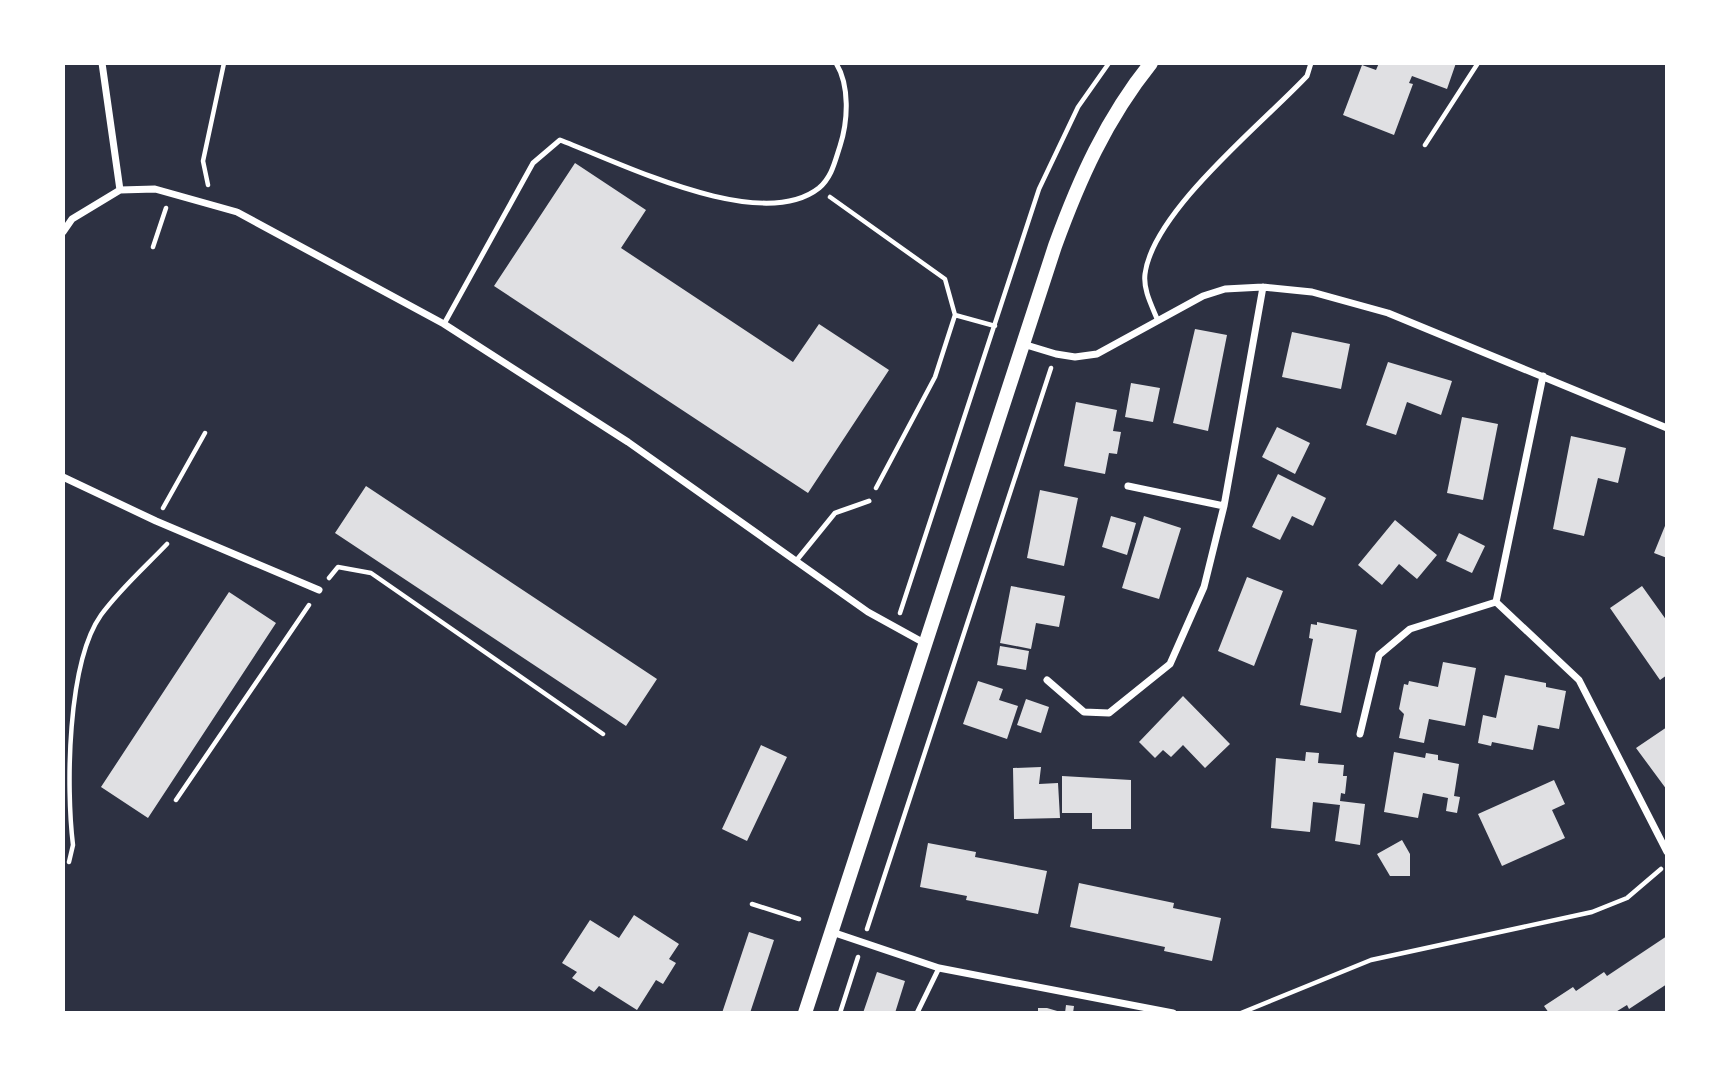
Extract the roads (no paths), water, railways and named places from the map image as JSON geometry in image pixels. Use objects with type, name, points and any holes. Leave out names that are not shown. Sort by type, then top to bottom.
[{"type":"main road","points":[[805,1013],[1055,246],[1089,161],[1108,124],[1151,63]]},
{"type":"street","points":[[102,63],[120,190]]},
{"type":"street","points":[[63,232],[72,219],[120,190],[155,190],[237,212],[444,324],[628,442],[895,629],[926,644]]},
{"type":"street","points":[[1023,344],[1075,357],[1097,354],[1203,296],[1225,289],[1263,287],[1312,292],[1388,313],[1667,428]]},
{"type":"street","points":[[1047,680],[1084,712],[1110,713],[1170,664],[1204,587],[1224,506],[1263,287]]},
{"type":"street","points":[[1496,602],[1544,376]]},
{"type":"street","points":[[63,477],[156,521],[319,590]]},
{"type":"street","points":[[1128,486],[1224,506]]},
{"type":"street","points":[[1360,734],[1379,655],[1410,629],[1496,602]]},
{"type":"street","points":[[1496,602],[1579,680],[1667,852]]},
{"type":"street","points":[[832,932],[864,940],[939,968],[1173,1013]]},
{"type":"lane","points":[[444,324],[533,163],[560,140],[707,194],[745,202],[788,203],[818,188],[832,172],[845,132],[846,104],[841,71],[835,63]]},
{"type":"lane","points":[[1158,321],[1145,287],[1145,274],[1159,234],[1202,181],[1307,76],[1311,63]]},
{"type":"lane","points":[[796,561],[835,513],[869,501]]},
{"type":"lane","points":[[917,1013],[939,968]]}]
